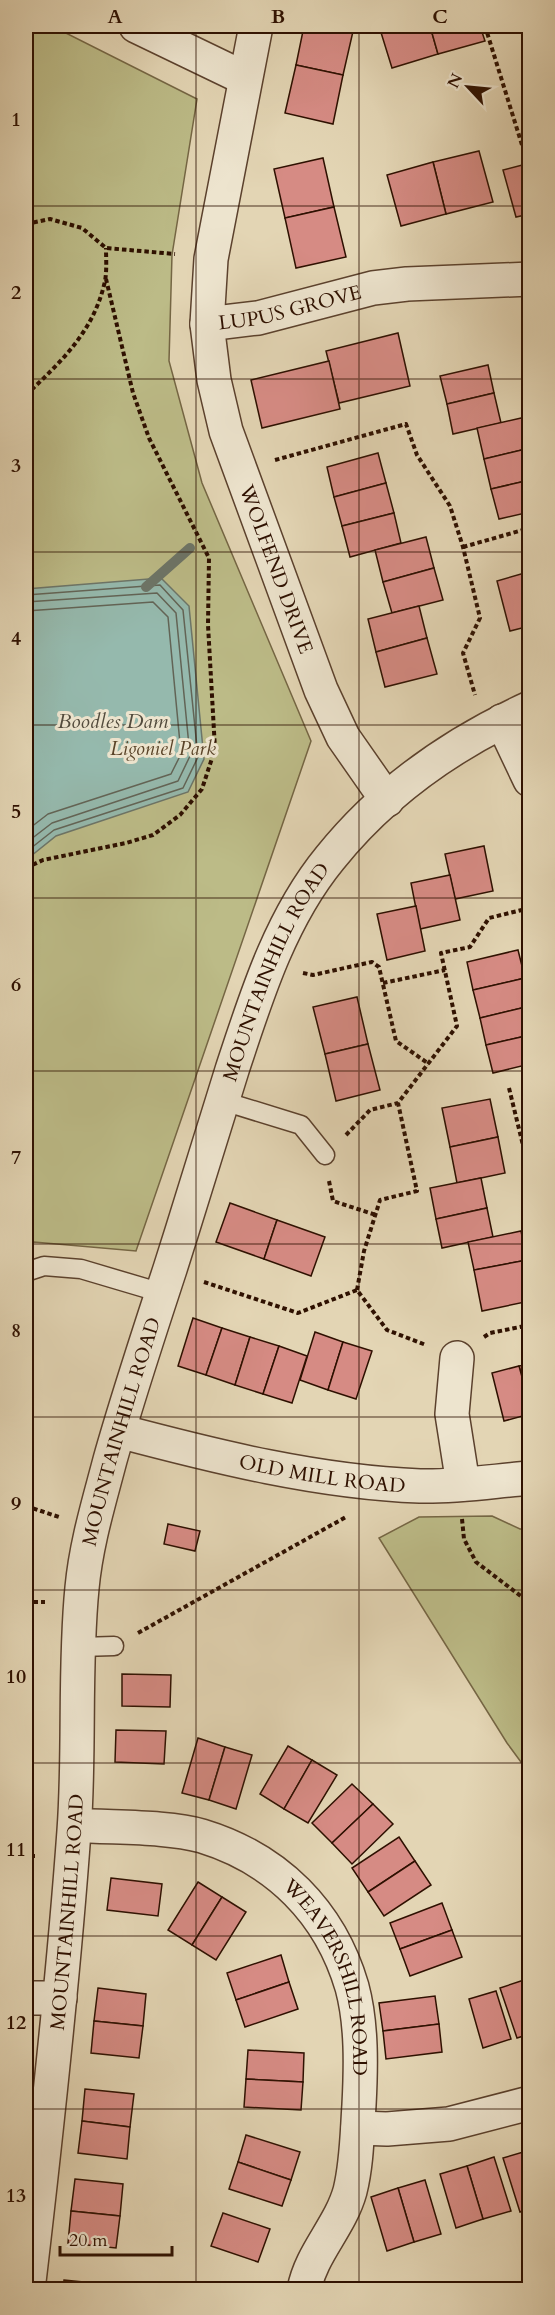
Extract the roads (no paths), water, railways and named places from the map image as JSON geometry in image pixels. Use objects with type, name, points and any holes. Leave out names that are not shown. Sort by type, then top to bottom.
[{"type":"street","points":[[136,26],[244,78]]},
{"type":"street","name":"LUPUS GROVE","points":[[256,26],[244,78],[211,259],[207,324],[258,318],[372,288],[407,284],[530,279]]},
{"type":"street","name":"WOLFEND DRIVE","points":[[207,324],[214,380],[226,431],[321,690],[343,736],[387,800]]},
{"type":"street","points":[[506,720],[530,780]]},
{"type":"street","name":"MOUNTAINHILL ROAD","points":[[28,2289],[60,1998],[75,1825],[82,1587],[92,1528],[119,1431],[253,1008],[277,946],[298,904],[329,859],[357,829],[421,769],[506,720]]},
{"type":"street","points":[[451,1484],[452,1414],[457,1358]]},
{"type":"street","name":"OLD MILL ROAD","points":[[119,1431],[206,1453],[329,1477],[421,1486],[530,1478]]},
{"type":"street","name":"WEAVERSHILL ROAD","points":[[75,1825],[155,1830],[200,1836],[246,1854],[274,1872],[301,1895],[322,1921],[340,1953],[352,1990],[358,2034],[360,2087],[356,2154],[350,2192],[338,2220],[320,2248],[304,2289]]},
{"type":"street","points":[[26,1998],[60,1998]]},
{"type":"street","points":[[358,2128],[387,2129],[449,2124],[530,2103]]},
{"type":"lane","points":[[223,1101],[301,1125],[325,1155]]},
{"type":"lane","points":[[26,1272],[44,1266],[81,1269],[165,1282]]},
{"type":"lane","points":[[80,1647],[114,1646]]},
{"type":"water","name":"Boodles Dam","points":[[161,578],[189,606],[204,759],[188,792],[56,836],[26,860],[26,589]]},
{"type":"waterway","points":[[146,587],[190,548]]},
{"type":"park label","name":"Ligoniel Park","points":[[163,748]]}]
